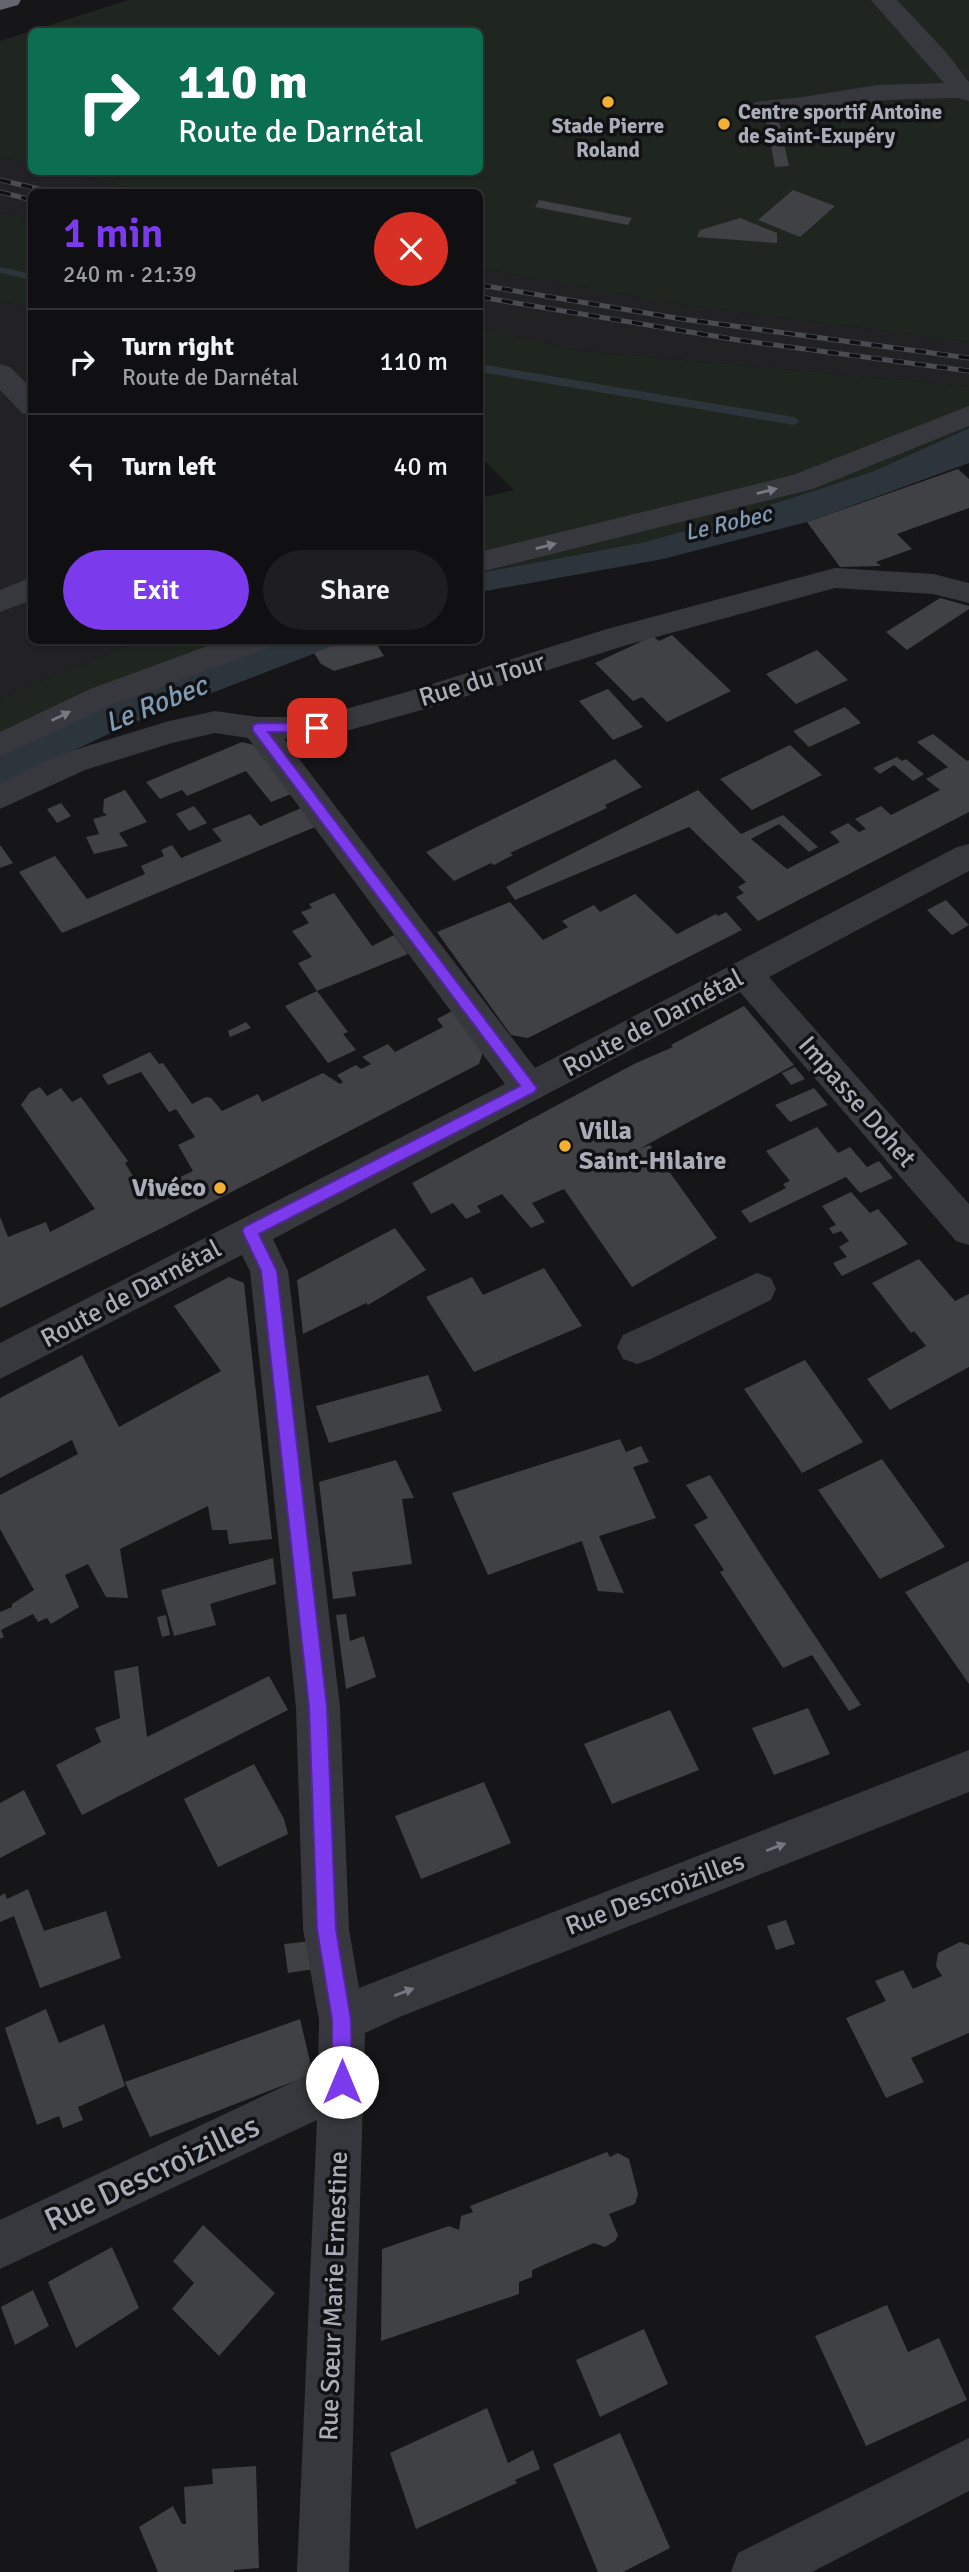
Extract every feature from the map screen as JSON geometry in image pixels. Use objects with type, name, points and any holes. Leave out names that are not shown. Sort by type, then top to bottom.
[{"type":"highway","points":[[0,3],[9,0]]},
{"type":"street","points":[[883,0],[965,91]]},
{"type":"street","points":[[764,107],[803,105],[877,93],[965,91]]},
{"type":"street","points":[[0,373],[28,403]]},
{"type":"street","points":[[483,561],[802,482],[969,415]]},
{"type":"street","name":"Rue du Tour","points":[[0,797],[73,762],[169,732],[215,722],[258,728],[317,728],[418,700],[618,637],[835,578],[933,584],[969,593]]},
{"type":"street","points":[[0,602],[28,589]]},
{"type":"street","points":[[0,746],[101,697],[246,644]]},
{"type":"street","points":[[258,728],[530,1088]]},
{"type":"street","name":"Route de Darnétal","points":[[0,1362],[530,1088],[969,856]]},
{"type":"street","name":"Impasse Dohet","points":[[745,974],[969,1230]]},
{"type":"street","name":"Rue Sœur Marie Ernestine","points":[[250,1231],[269,1271],[318,1707],[326,1929],[342,2020],[342,2082],[323,2572]]},
{"type":"street","points":[[637,1347],[757,1289]]},
{"type":"street","name":"Rue Descroizilles","points":[[342,2020],[390,1998],[969,1771]]},
{"type":"street","name":"Rue Descroizilles","points":[[0,2245],[342,2082]]},
{"type":"street","points":[[757,2572],[969,2464]]},
{"type":"shaded area","name":"Centre sportif Antoine de Saint-Exupéry","points":[[128,0],[969,0],[969,342],[663,302],[483,269],[483,189],[138,189],[75,175],[483,175],[483,28],[41,28]]},
{"type":"shaded area","name":"Centre sportif Antoine de Saint-Exupéry","points":[[28,32],[28,163],[0,157],[0,41]]},
{"type":"shaded area","points":[[0,157],[28,163],[28,175],[75,175],[138,189],[28,189],[28,219],[0,212]]},
{"type":"shaded area","points":[[0,212],[28,219],[28,307],[0,301]]},
{"type":"shaded area","points":[[483,269],[663,302],[969,342],[969,386],[575,350],[483,329]]},
{"type":"shaded area","points":[[0,301],[28,307],[28,644],[133,644],[0,698]]},
{"type":"shaded area","points":[[483,329],[575,350],[969,386],[969,428],[874,471],[727,519],[645,542],[483,572],[483,497],[514,490],[483,459]]},
{"type":"shaded area","points":[[133,644],[274,644],[140,694],[0,756],[0,698]]},
{"type":"water","name":"Le Robec","points":[[969,428],[969,463],[807,522],[663,559],[483,591],[483,572],[645,542],[727,519],[874,471]]},
{"type":"water","name":"Le Robec","points":[[274,644],[339,644],[128,725],[0,785],[0,756],[69,724],[211,666]]},
{"type":"building","points":[[765,113],[777,113],[789,166],[775,167]]},
{"type":"building","points":[[793,190],[835,206],[800,237],[758,220]]},
{"type":"building","points":[[539,200],[632,218],[628,225],[535,207]]},
{"type":"building","points":[[740,218],[777,233],[777,243],[697,237],[700,230]]},
{"type":"building","points":[[958,469],[969,479],[969,508],[897,534],[912,549],[876,562],[881,566],[840,567],[807,522]]},
{"type":"building","points":[[940,598],[969,606],[969,609],[907,650],[886,632]]},
{"type":"building","points":[[672,635],[731,691],[667,722],[642,697],[633,701],[595,663],[653,636],[659,641]]},
{"type":"building","points":[[337,644],[376,644],[384,656],[334,671],[321,664],[314,653]]},
{"type":"building","points":[[817,650],[848,680],[796,704],[766,674]]},
{"type":"building","points":[[608,689],[643,727],[613,740],[579,701]]},
{"type":"building","points":[[845,707],[861,723],[809,747],[793,731]]},
{"type":"building","points":[[933,734],[969,760],[969,812],[758,921],[736,897],[744,893],[738,887],[746,882],[689,827],[515,900],[506,887],[698,790],[741,834],[783,815],[818,847],[809,852],[779,824],[751,839],[787,869],[840,842],[830,832],[848,823],[859,832],[866,829],[855,819],[881,806],[891,815],[940,790],[926,779],[948,767],[917,742]]},
{"type":"building","points":[[242,742],[254,745],[291,794],[271,802],[246,771],[187,796],[182,790],[160,799],[146,782]]},
{"type":"building","points":[[790,745],[822,775],[752,810],[720,779]]},
{"type":"building","points":[[897,757],[902,761],[906,759],[924,774],[913,781],[894,765],[880,774],[873,768]]},
{"type":"building","points":[[615,759],[642,787],[605,805],[607,808],[510,853],[513,855],[494,865],[491,863],[454,881],[426,852]]},
{"type":"building","points":[[125,790],[147,822],[119,833],[128,846],[94,854],[86,837],[99,834],[93,819],[107,815],[103,812],[104,799]]},
{"type":"building","points":[[61,803],[71,816],[57,823],[47,809]]},
{"type":"building","points":[[194,806],[207,823],[189,831],[176,814]]},
{"type":"building","points":[[301,808],[315,827],[62,933],[19,872],[55,856],[87,899],[145,874],[141,866],[164,856],[161,850],[172,845],[181,858],[222,841],[212,829],[250,814],[260,826]]},
{"type":"building","points":[[0,845],[13,863],[0,868]]},
{"type":"building","points":[[334,893],[372,946],[394,935],[408,954],[317,991],[298,963],[312,957],[292,931],[309,923],[301,912],[312,908],[309,904]]},
{"type":"building","points":[[635,894],[677,934],[716,914],[718,916],[726,912],[742,930],[528,1038],[511,1035],[437,932],[510,902],[543,940],[568,927],[562,921],[594,905],[600,912]]},
{"type":"building","points":[[946,900],[969,925],[952,935],[927,910]]},
{"type":"building","points":[[317,991],[348,1032],[343,1034],[356,1050],[328,1063],[285,1006]]},
{"type":"building","name":"Villa Saint-Hilaire","points":[[744,1006],[794,1065],[639,1149],[650,1145],[717,1238],[632,1287],[564,1189],[532,1203],[545,1222],[531,1228],[502,1194],[477,1206],[481,1212],[466,1219],[453,1203],[431,1214],[412,1183],[634,1064],[673,1047],[671,1045]]},
{"type":"building","points":[[452,1011],[483,1052],[479,1064],[162,1228],[0,1308],[0,1217],[8,1237],[46,1222],[50,1232],[95,1209],[21,1105],[30,1092],[40,1087],[47,1096],[61,1088],[72,1102],[81,1097],[128,1161],[125,1163],[144,1194],[193,1171],[178,1145],[195,1137],[176,1109],[169,1112],[141,1072],[108,1085],[102,1075],[150,1052],[159,1064],[163,1063],[192,1104],[206,1097],[211,1098],[222,1111],[258,1094],[262,1102],[323,1073],[340,1084],[343,1082],[337,1075],[356,1065],[361,1069],[371,1064],[362,1057],[388,1044],[395,1052],[443,1027],[437,1019]]},
{"type":"building","points":[[246,1022],[251,1028],[230,1037],[228,1031]]},
{"type":"building","points":[[795,1067],[805,1079],[791,1085],[782,1073]]},
{"type":"building","points":[[814,1088],[828,1105],[790,1122],[775,1105]]},
{"type":"building","points":[[817,1127],[838,1153],[850,1147],[867,1167],[879,1161],[893,1178],[860,1193],[846,1177],[750,1223],[741,1211],[786,1188],[783,1184],[790,1181],[766,1151]]},
{"type":"building","points":[[851,1192],[870,1213],[878,1209],[908,1244],[842,1276],[833,1263],[847,1257],[839,1247],[849,1241],[841,1231],[833,1234],[829,1228],[836,1225],[822,1206]]},
{"type":"building","points":[[395,1228],[426,1270],[368,1305],[366,1303],[303,1334],[297,1280]]},
{"type":"building","points":[[919,1259],[955,1301],[969,1294],[969,1367],[890,1410],[867,1379],[926,1346],[914,1331],[911,1333],[872,1283]]},
{"type":"building","points":[[544,1268],[582,1326],[474,1372],[426,1297],[472,1277],[483,1295]]},
{"type":"building","points":[[229,1277],[244,1283],[272,1539],[229,1544],[227,1530],[212,1530],[208,1506],[120,1549],[128,1598],[106,1597],[88,1564],[65,1575],[79,1607],[51,1624],[47,1618],[38,1622],[33,1614],[1,1630],[4,1637],[0,1639],[0,1612],[12,1607],[12,1604],[34,1590],[0,1529],[0,1495],[78,1454],[72,1440],[0,1478],[0,1398],[82,1355],[119,1427],[221,1371],[174,1306]]},
{"type":"building","points":[[805,1360],[863,1442],[802,1473],[744,1389]]},
{"type":"building","points":[[428,1375],[442,1411],[329,1443],[316,1406]]},
{"type":"building","points":[[620,1439],[626,1452],[641,1446],[649,1462],[633,1467],[656,1518],[599,1536],[624,1593],[598,1591],[582,1541],[488,1575],[452,1493]]},
{"type":"building","points":[[882,1459],[945,1547],[880,1579],[818,1490]]},
{"type":"building","points":[[396,1460],[414,1498],[402,1499],[412,1564],[352,1572],[356,1596],[333,1599],[319,1482]]},
{"type":"building","points":[[710,1475],[861,1705],[849,1711],[812,1655],[783,1668],[720,1572],[724,1570],[694,1525],[708,1518],[686,1485]]},
{"type":"building","points":[[273,1558],[276,1584],[210,1604],[216,1625],[174,1636],[161,1590]]},
{"type":"building","points":[[969,1561],[969,1684],[905,1592]]},
{"type":"building","points":[[346,1614],[350,1641],[364,1636],[376,1677],[346,1689],[336,1615]]},
{"type":"building","points":[[166,1615],[170,1635],[162,1637],[157,1617]]},
{"type":"building","points":[[138,1666],[147,1737],[269,1676],[288,1710],[82,1815],[56,1765],[101,1742],[95,1728],[120,1718],[114,1671]]},
{"type":"building","points":[[808,1708],[830,1754],[774,1775],[752,1728]]},
{"type":"building","points":[[670,1710],[699,1770],[612,1804],[584,1744]]},
{"type":"building","points":[[254,1764],[284,1819],[288,1834],[218,1867],[184,1799]]},
{"type":"building","points":[[484,1782],[511,1843],[421,1879],[395,1816]]},
{"type":"building","points":[[24,1790],[46,1834],[0,1858],[0,1803]]},
{"type":"building","points":[[28,1889],[44,1931],[106,1911],[121,1958],[40,1988],[14,1916],[0,1922],[0,1896],[5,1893],[7,1899]]},
{"type":"building","points":[[786,1920],[795,1944],[776,1950],[767,1926]]},
{"type":"building","points":[[312,1941],[315,1969],[288,1973],[284,1944]]},
{"type":"building","points":[[960,1942],[969,1945],[969,2033],[911,2058],[924,2082],[886,2098],[846,2018],[886,2001],[875,1981],[903,1970],[913,1989],[942,1976],[936,1966],[938,1953]]},
{"type":"building","points":[[46,2009],[59,2043],[104,2024],[125,2086],[78,2107],[83,2120],[63,2128],[59,2116],[37,2125],[5,2028]]},
{"type":"building","points":[[300,2019],[313,2074],[150,2137],[125,2082]]},
{"type":"building","points":[[607,2152],[610,2157],[618,2153],[629,2159],[638,2194],[635,2204],[609,2214],[618,2235],[615,2241],[605,2247],[594,2243],[532,2270],[532,2277],[519,2282],[519,2294],[381,2341],[382,2249],[449,2226],[459,2230],[461,2216],[473,2212],[470,2206]]},
{"type":"building","points":[[203,2225],[275,2293],[219,2356],[172,2309],[194,2283],[173,2261]]},
{"type":"building","points":[[112,2247],[139,2308],[76,2348],[48,2282]]},
{"type":"building","points":[[33,2290],[49,2326],[15,2345],[1,2307]]},
{"type":"building","points":[[887,2305],[908,2352],[939,2338],[967,2400],[866,2446],[815,2336]]},
{"type":"building","points":[[644,2329],[668,2384],[600,2417],[576,2360]]},
{"type":"building","points":[[487,2408],[508,2463],[533,2450],[540,2469],[515,2480],[517,2483],[416,2529],[390,2453]]},
{"type":"building","points":[[620,2433],[670,2548],[623,2572],[598,2572],[553,2464]]},
{"type":"building","points":[[256,2466],[259,2568],[234,2572],[158,2572],[139,2527],[173,2506],[182,2524],[186,2524],[184,2487],[213,2484],[212,2469]]},
{"type":"waterway","points":[[0,270],[28,276]]},
{"type":"waterway","points":[[483,369],[794,421]]},
{"type":"railway","points":[[0,180],[39,189]]},
{"type":"railway","points":[[0,192],[28,199]]},
{"type":"railway","points":[[483,286],[682,319],[969,358]]},
{"type":"railway","points":[[483,298],[738,340],[969,371]]},
{"type":"place","name":"Stade Pierre Roland","points":[[608,102]]},
{"type":"place","name":"Centre sportif Antoine de Saint-Exupéry","points":[[724,124]]},
{"type":"place","name":"Villa Saint-Hilaire","points":[[565,1146]]},
{"type":"place","name":"Vivéco","points":[[220,1188]]},
{"type":"route","points":[[317,728],[258,728],[530,1088],[250,1231],[269,1271],[318,1707],[326,1929],[342,2020],[342,2082]]}]
